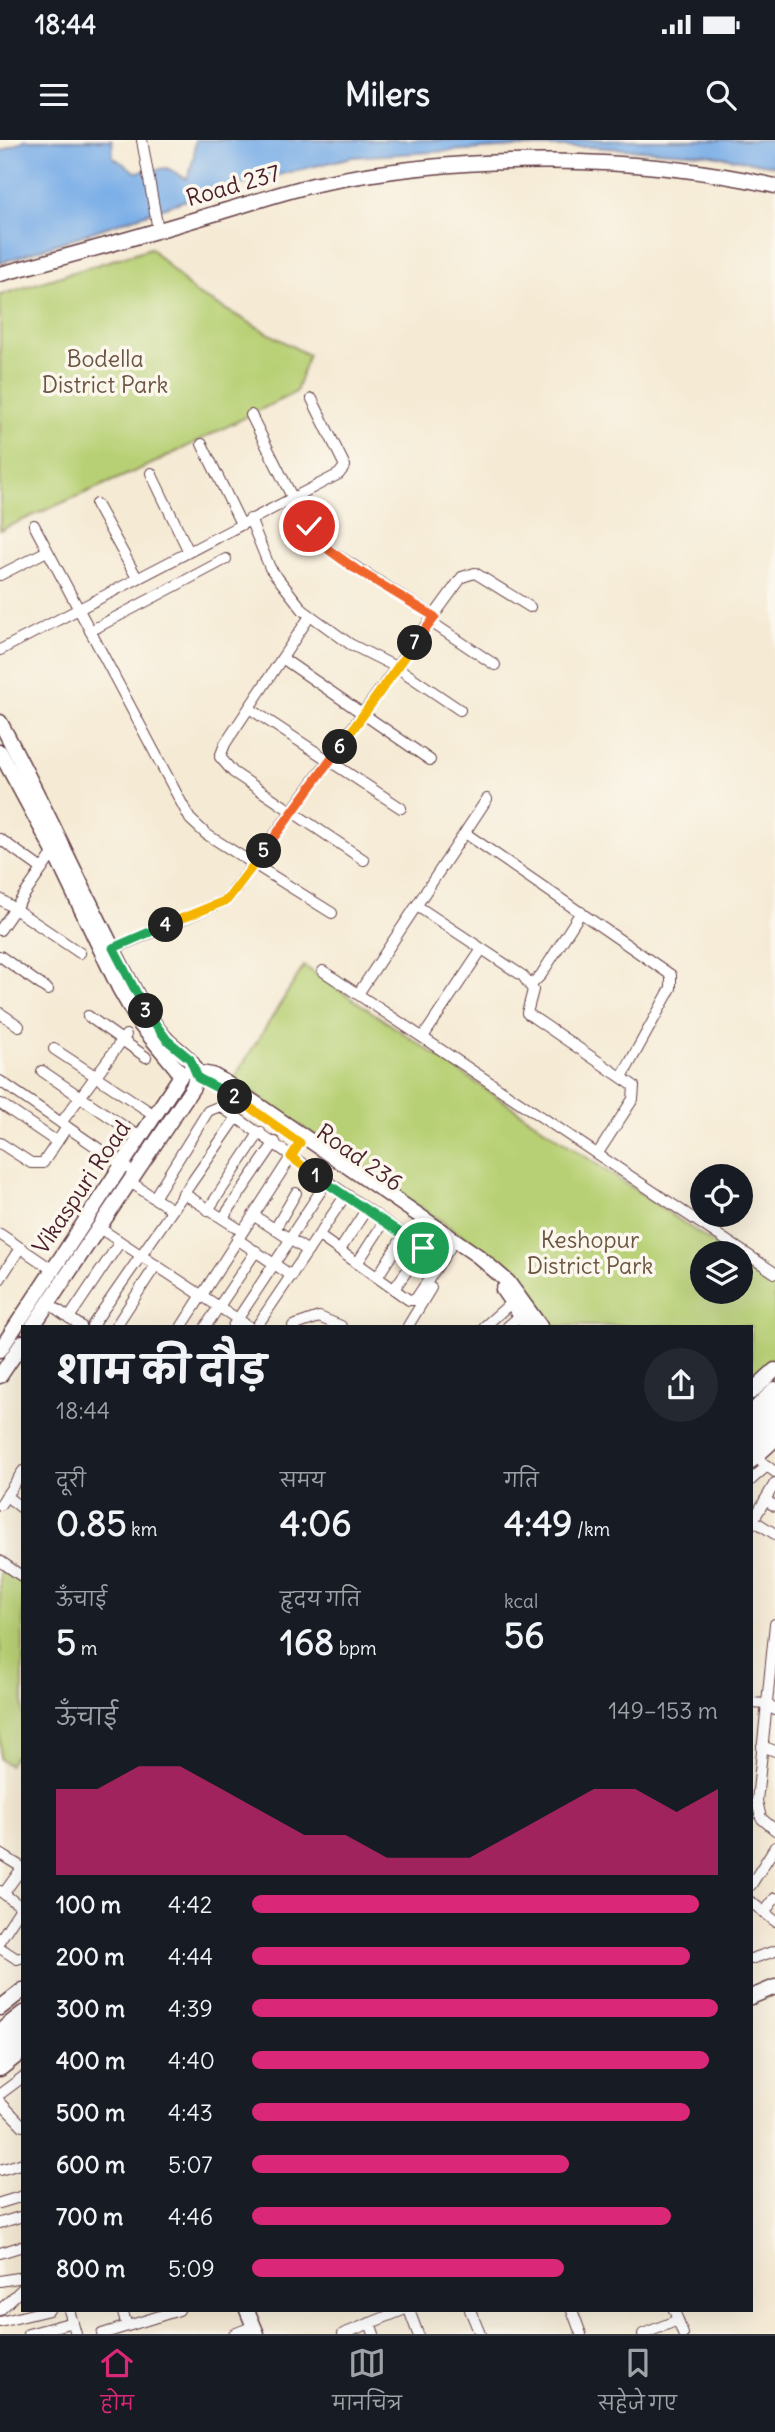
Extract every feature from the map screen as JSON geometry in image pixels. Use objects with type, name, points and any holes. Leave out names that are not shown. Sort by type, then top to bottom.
[{"type":"main road","points":[[753,1424],[775,1404]]},
{"type":"main road","points":[[760,1460],[775,1423]]},
{"type":"main road","points":[[0,2041],[21,2025]]},
{"type":"main road","points":[[0,2056],[21,2040]]},
{"type":"street","points":[[142,140],[158,230]]},
{"type":"street","name":"Road 237","points":[[0,274],[325,182],[414,169],[497,164],[638,166],[706,172],[775,186]]},
{"type":"street","points":[[0,650],[188,550],[339,474],[345,466],[312,398]]},
{"type":"street","points":[[251,415],[293,499],[329,550],[495,665]]},
{"type":"street","points":[[202,444],[270,568],[310,616],[350,644],[398,668],[460,710]]},
{"type":"street","points":[[150,473],[188,550]]},
{"type":"street","points":[[96,504],[137,578]]},
{"type":"street","points":[[34,525],[190,819],[206,834],[332,914]]},
{"type":"street","points":[[0,575],[47,551]]},
{"type":"street","points":[[90,631],[226,559]]},
{"type":"street","points":[[113,948],[216,907],[235,891],[468,573],[475,573],[530,607]]},
{"type":"street","points":[[310,616],[225,744],[220,757],[222,763],[364,860]]},
{"type":"street","points":[[282,658],[430,760]]},
{"type":"street","points":[[249,708],[401,808]]},
{"type":"street","points":[[0,722],[5,758],[126,1000],[139,1023],[179,1077]]},
{"type":"street","points":[[5,758],[149,1017],[167,1040],[190,1059],[196,1079],[223,1081],[478,1256],[508,1282],[539,1325]]},
{"type":"street","points":[[358,994],[487,799]]},
{"type":"street","points":[[465,832],[667,971],[673,980],[622,1077]]},
{"type":"street","points":[[0,839],[42,869]]},
{"type":"street","points":[[0,930],[54,852]]},
{"type":"street","points":[[0,899],[80,953]]},
{"type":"street","points":[[417,906],[532,984],[533,994],[526,1009],[527,1013],[634,1086],[634,1095],[598,1153]]},
{"type":"street","points":[[532,984],[541,975],[580,912]]},
{"type":"street","points":[[423,1037],[482,949]]},
{"type":"street","points":[[0,956],[48,990]]},
{"type":"street","points":[[323,971],[775,1273]]},
{"type":"street","points":[[0,1013],[19,1026]]},
{"type":"street","points":[[88,1016],[124,1037],[146,1057]]},
{"type":"street","points":[[0,1143],[37,1164],[43,1163],[80,1097],[124,1037]]},
{"type":"street","points":[[54,1049],[156,1116]]},
{"type":"street","points":[[42,1072],[141,1138]]},
{"type":"street","name":"Road 236","points":[[179,1077],[196,1079],[225,1090],[453,1248],[488,1274],[524,1321]]},
{"type":"street","name":"Vikaspuri Road","points":[[34,1325],[98,1227],[129,1173],[141,1138],[179,1077]]},
{"type":"street","name":"Vikaspuri Road","points":[[0,1350],[53,1270],[129,1173],[196,1079]]},
{"type":"street","points":[[0,1081],[129,1173],[154,1198],[172,1209]]},
{"type":"street","points":[[12,1089],[1,1105],[57,1142]]},
{"type":"street","points":[[154,1198],[208,1111],[219,1106],[275,1142],[326,1183],[440,1260]]},
{"type":"street","points":[[93,1325],[237,1117]]},
{"type":"street","points":[[208,1210],[260,1132]]},
{"type":"street","points":[[223,1217],[275,1142]]},
{"type":"street","points":[[183,1325],[300,1143]]},
{"type":"street","points":[[98,1227],[218,1308],[235,1323],[326,1183]]},
{"type":"street","points":[[183,1193],[223,1217],[256,1251],[292,1276]]},
{"type":"street","points":[[275,1229],[296,1193]]},
{"type":"street","points":[[258,1325],[345,1196]]},
{"type":"street","points":[[340,1250],[366,1210]]},
{"type":"street","points":[[253,1215],[308,1251]]},
{"type":"street","points":[[358,1262],[384,1222]]},
{"type":"street","points":[[0,1234],[53,1270]]},
{"type":"street","points":[[378,1276],[404,1235]]},
{"type":"street","points":[[319,1236],[409,1300],[415,1300],[440,1260],[453,1248]]},
{"type":"street","points":[[69,1318],[120,1241]]},
{"type":"street","points":[[0,1278],[20,1248]]},
{"type":"street","points":[[394,1289],[423,1248]]},
{"type":"street","points":[[409,1325],[453,1248]]},
{"type":"street","points":[[207,1325],[256,1251]]},
{"type":"street","points":[[117,1325],[156,1265]]},
{"type":"street","points":[[486,1325],[512,1302]]},
{"type":"street","points":[[48,1303],[80,1325]]},
{"type":"street","points":[[296,1325],[319,1317],[339,1325]]},
{"type":"street","points":[[1,1374],[21,1345]]},
{"type":"street","points":[[753,1390],[775,1370]]},
{"type":"street","points":[[753,1411],[775,1390]]},
{"type":"street","points":[[760,1460],[775,1439]]},
{"type":"street","points":[[21,1474],[3,1501],[21,1508]]},
{"type":"street","points":[[753,1520],[775,1483]]},
{"type":"street","points":[[765,1500],[775,1506]]},
{"type":"street","points":[[753,1523],[775,1534]]},
{"type":"street","points":[[0,1561],[21,1576]]},
{"type":"street","points":[[775,1624],[771,1707],[762,1746],[757,1809],[761,1818],[775,1829]]},
{"type":"street","points":[[753,1703],[771,1707]]},
{"type":"street","points":[[762,1746],[775,1751]]},
{"type":"street","points":[[753,1882],[775,1847]]},
{"type":"street","points":[[0,1854],[21,1867]]},
{"type":"street","points":[[0,1940],[19,1911],[18,1903],[2,1892],[21,1869]]},
{"type":"street","points":[[764,1913],[775,1898]]},
{"type":"street","points":[[753,1904],[775,1921]]},
{"type":"street","points":[[0,1948],[17,1959],[21,1958]]},
{"type":"street","points":[[753,1958],[775,1951]]},
{"type":"street","points":[[753,1996],[775,1987]]},
{"type":"street","points":[[0,2007],[21,1991]]},
{"type":"street","points":[[0,2031],[21,2015]]},
{"type":"street","points":[[0,2069],[21,2053]]},
{"type":"street","points":[[0,2094],[21,2078]]},
{"type":"street","points":[[0,2102],[21,2124]]},
{"type":"street","points":[[0,2170],[21,2164]]},
{"type":"street","points":[[0,2203],[21,2197]]},
{"type":"street","points":[[0,2223],[21,2217]]},
{"type":"street","points":[[0,2253],[21,2247]]},
{"type":"street","points":[[0,2281],[21,2277]]},
{"type":"street","points":[[0,2310],[5,2301],[21,2289]]},
{"type":"street","points":[[0,2322],[40,2312]]},
{"type":"street","points":[[70,2312],[76,2334]]},
{"type":"street","points":[[123,2312],[127,2326]]},
{"type":"street","points":[[102,2334],[172,2312]]},
{"type":"street","points":[[239,2312],[247,2332]]},
{"type":"street","points":[[247,2312],[247,2332]]},
{"type":"street","points":[[343,2334],[397,2312]]},
{"type":"street","points":[[409,2312],[418,2334]]},
{"type":"street","points":[[471,2312],[480,2334]]},
{"type":"street","points":[[573,2312],[581,2334]]},
{"type":"street","points":[[643,2334],[676,2315],[683,2334]]},
{"type":"street","points":[[28,2334],[73,2322]]},
{"type":"street","points":[[370,2323],[374,2334]]},
{"type":"green space","name":"Bodella District Park","points":[[151,248],[194,292],[308,355],[296,392],[156,462],[0,530],[0,295]]},
{"type":"green space","name":"Keshopur District Park","points":[[304,966],[710,1241],[690,1241],[690,1304],[753,1304],[753,1270],[775,1284],[775,1361],[753,1381],[753,1325],[548,1325],[542,1312],[493,1257],[233,1080]]},
{"type":"green space","points":[[0,1562],[21,1576],[21,1747],[9,1765],[0,1759]]},
{"type":"water","points":[[25,140],[112,140],[113,157],[136,172],[167,168],[187,179],[194,157],[195,140],[775,140],[775,166],[706,154],[591,147],[514,147],[352,157],[210,192],[0,263],[0,152]]},
{"type":"route","points":[[309,526],[329,550],[352,567],[435,617],[227,900],[216,907],[113,948],[149,1017],[167,1040],[190,1059],[198,1078],[225,1090],[300,1143],[291,1157],[423,1248]]}]
